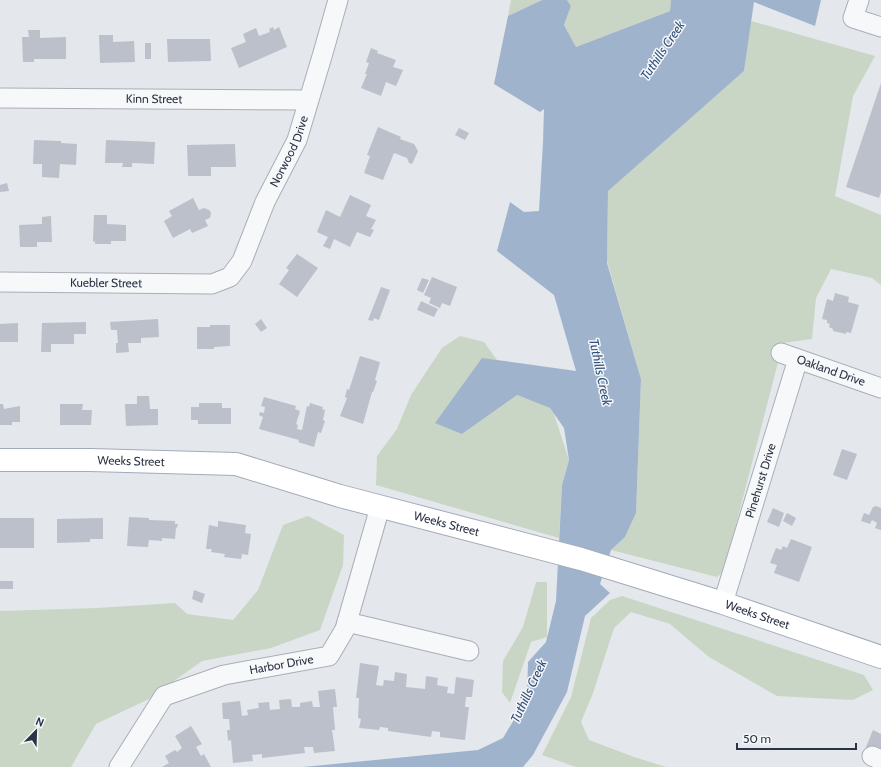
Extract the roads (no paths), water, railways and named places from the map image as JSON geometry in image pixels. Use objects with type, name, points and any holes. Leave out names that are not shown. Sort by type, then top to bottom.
[{"type":"main road","name":"Weeks Street","points":[[0,460],[90,460],[236,464],[340,496],[581,559],[723,603],[881,657]]},
{"type":"street","name":"Norwood Drive","points":[[212,284],[230,277],[242,261],[265,202],[297,140],[338,0]]},
{"type":"street","points":[[859,0],[853,18],[881,27]]},
{"type":"street","name":"Kinn Street","points":[[0,98],[308,100]]},
{"type":"street","name":"Kuebler Street","points":[[0,282],[212,284]]},
{"type":"street","name":"Oakland Drive","points":[[790,356],[881,388]]},
{"type":"street","name":"Pinehurst Drive","points":[[723,603],[790,356]]},
{"type":"street","name":"Harbor Drive","points":[[119,767],[164,696],[224,675],[329,656],[345,629],[380,507]]},
{"type":"street","points":[[347,622],[469,651]]},
{"type":"water","name":"Tuthills Creek","points":[[542,0],[567,0],[571,6],[564,25],[576,47],[670,11],[671,0],[821,0],[815,26],[754,2],[744,71],[608,191],[607,263],[641,379],[636,513],[625,537],[611,550],[600,584],[610,593],[585,616],[567,692],[533,755],[523,767],[303,767],[478,750],[503,738],[527,698],[528,662],[546,642],[556,601],[562,485],[569,460],[564,428],[550,408],[517,395],[462,434],[435,423],[482,358],[576,371],[554,295],[497,251],[510,202],[524,212],[539,211],[544,109],[540,112],[494,84],[508,16]]}]
